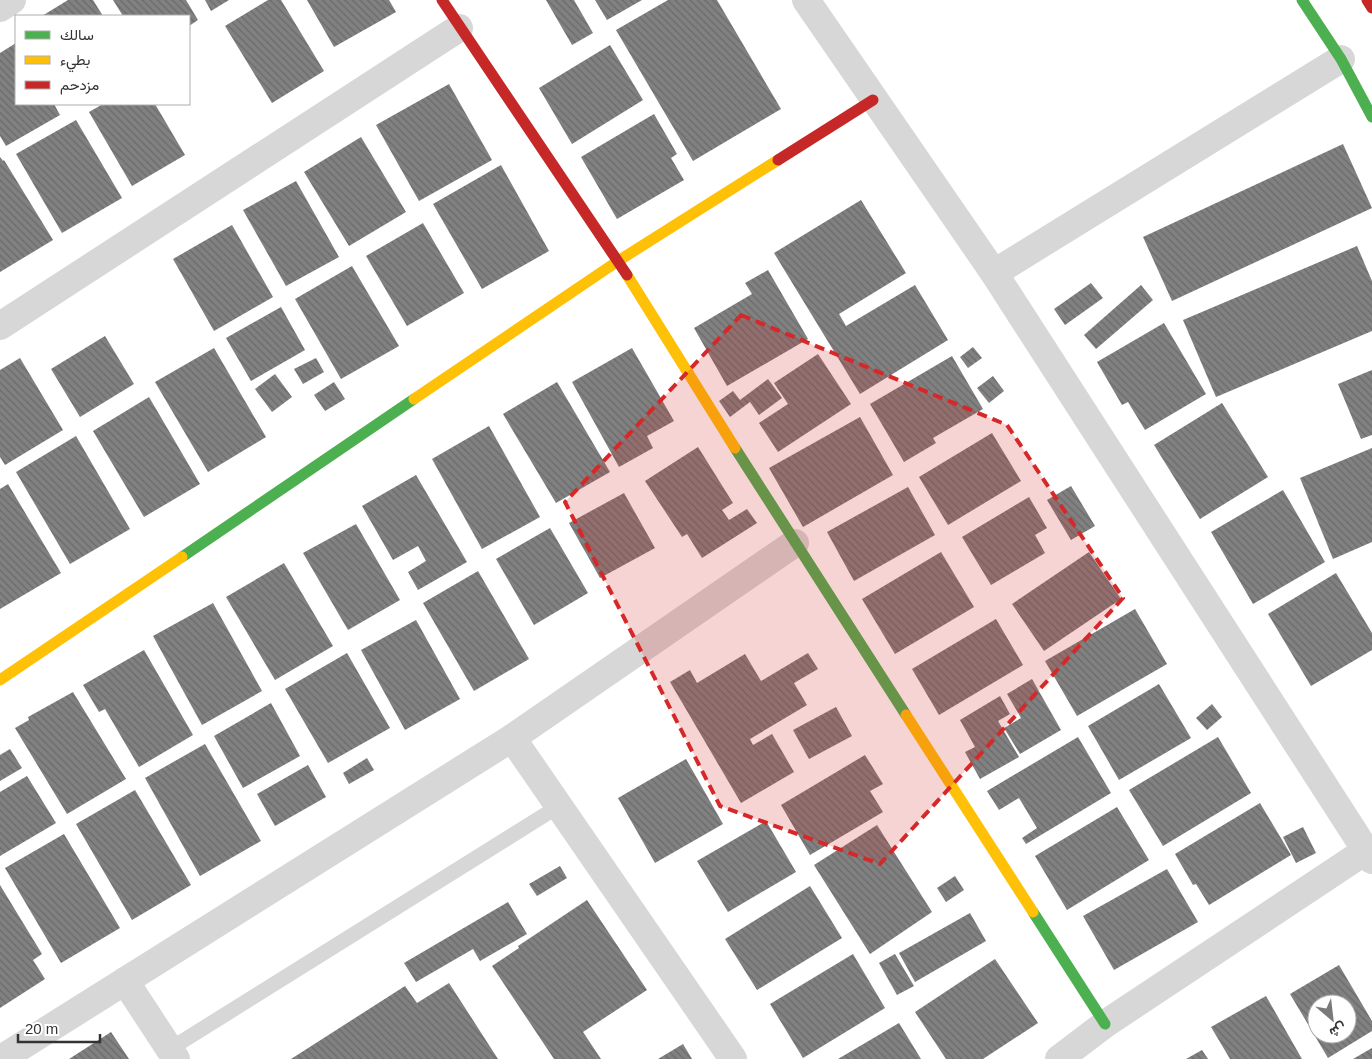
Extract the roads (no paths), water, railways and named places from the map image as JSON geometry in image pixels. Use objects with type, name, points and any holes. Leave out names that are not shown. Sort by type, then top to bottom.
[{"type":"street","points":[[0,8],[12,0]]},
{"type":"street","points":[[442,0],[459,28],[618,261],[795,543],[1105,1024]]},
{"type":"street","points":[[806,0],[873,100],[994,273],[1369,855],[1105,1024],[1059,1059]]},
{"type":"street","points":[[1302,0],[1341,59],[1372,118]]},
{"type":"street","points":[[1367,0],[1372,8]]},
{"type":"street","points":[[2,322],[459,28]]},
{"type":"street","points":[[994,273],[1341,59]]},
{"type":"street","points":[[0,680],[618,261],[873,100]]},
{"type":"street","points":[[1,1059],[512,738],[795,543]]},
{"type":"street","points":[[512,738],[733,1059]]},
{"type":"street","points":[[125,981],[173,1054]]},
{"type":"lane","points":[[173,1054],[559,806]]}]
